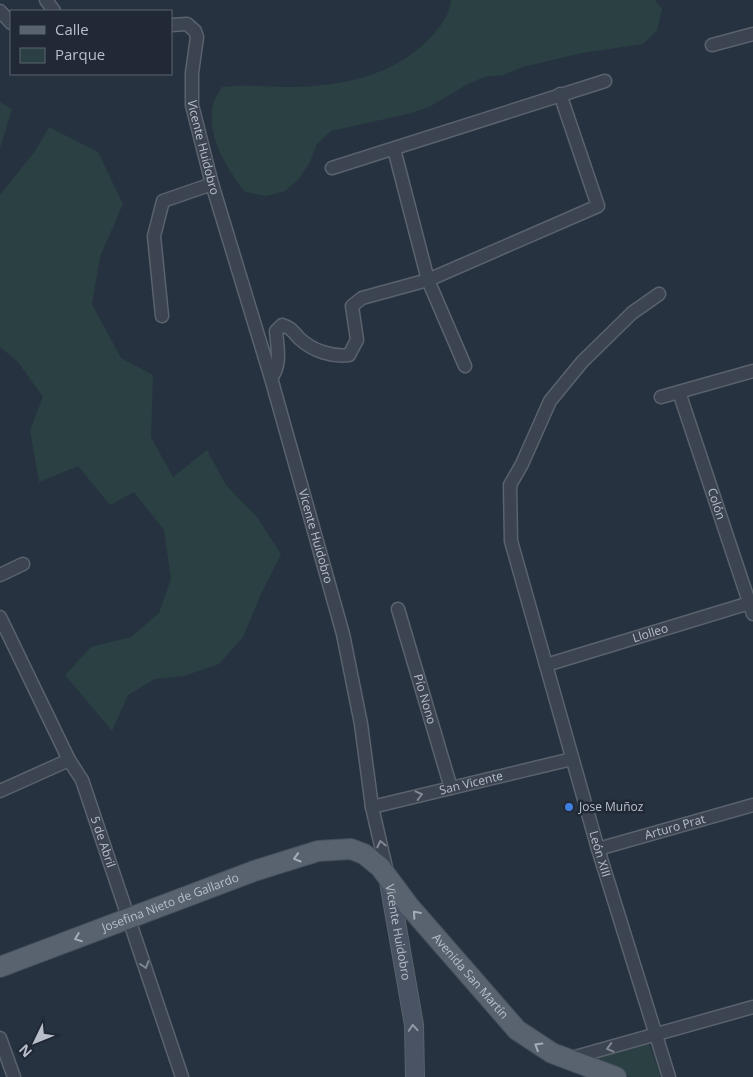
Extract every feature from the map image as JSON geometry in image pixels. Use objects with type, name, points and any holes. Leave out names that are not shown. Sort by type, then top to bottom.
[{"type":"main road","name":"Josefina Nieto de Gallardo","points":[[0,967],[254,871],[318,851],[344,848]]},
{"type":"main road","name":"Avenida San Martín","points":[[344,848],[358,851],[372,860],[517,1030],[539,1046],[566,1059],[616,1077]]},
{"type":"street","points":[[0,11],[10,22]]},
{"type":"street","name":"Vicente Huidobro","points":[[172,26],[177,23],[187,24],[195,31],[198,37],[192,73],[192,105],[212,184],[271,378],[343,634],[361,724],[372,807],[390,882],[414,1025],[415,1077]]},
{"type":"street","points":[[712,45],[753,34]]},
{"type":"street","points":[[332,168],[605,81]]},
{"type":"street","points":[[271,378],[277,371],[278,364],[276,331],[282,325],[292,328],[301,339],[323,352],[336,356],[349,354],[357,340],[352,306],[362,298],[428,280],[598,206],[560,94]]},
{"type":"street","points":[[394,149],[428,280],[465,366]]},
{"type":"street","points":[[162,316],[154,236],[163,201],[212,184]]},
{"type":"street","name":"León XIII","points":[[660,294],[632,313],[617,327],[582,362],[550,401],[522,464],[510,485],[511,542],[598,850],[669,1077]]},
{"type":"street","points":[[660,397],[753,371]]},
{"type":"street","name":"Colón","points":[[679,392],[752,606]]},
{"type":"street","points":[[0,575],[23,564]]},
{"type":"street","name":"Llolleo","points":[[546,665],[752,606]]},
{"type":"street","name":"Pío Nono","points":[[398,609],[451,788]]},
{"type":"street","name":"5 de Abril","points":[[0,617],[69,760],[82,780],[182,1077]]},
{"type":"street","name":"San Vicente","points":[[372,807],[572,758]]},
{"type":"street","points":[[0,791],[69,760]]},
{"type":"street","name":"Arturo Prat","points":[[598,850],[753,805]]},
{"type":"street","points":[[566,1059],[655,1036],[753,1007]]},
{"type":"street","points":[[0,1038],[14,1077]]},
{"type":"green space","points":[[451,0],[655,0],[662,9],[657,30],[643,44],[582,53],[523,67],[503,75],[484,77],[466,85],[431,106],[412,113],[331,131],[317,144],[310,162],[299,179],[285,191],[266,196],[245,192],[231,173],[215,140],[212,117],[213,105],[222,87],[326,85],[345,82],[382,71],[399,63],[429,39],[446,16]]},
{"type":"green space","points":[[0,102],[12,109],[0,148]]},
{"type":"green space","points":[[49,127],[98,152],[123,204],[100,257],[92,304],[121,358],[153,375],[151,437],[173,477],[207,450],[226,485],[257,517],[281,554],[261,594],[243,637],[219,664],[184,676],[155,679],[128,695],[112,731],[65,675],[91,647],[131,637],[159,613],[171,579],[164,530],[134,492],[110,505],[78,466],[39,482],[30,430],[43,397],[18,362],[0,347],[0,195],[35,151]]},
{"type":"green space","points":[[649,1044],[661,1077],[631,1077],[582,1062]]},
{"type":"place","name":"Jose Muñoz","points":[[569,807]]}]
